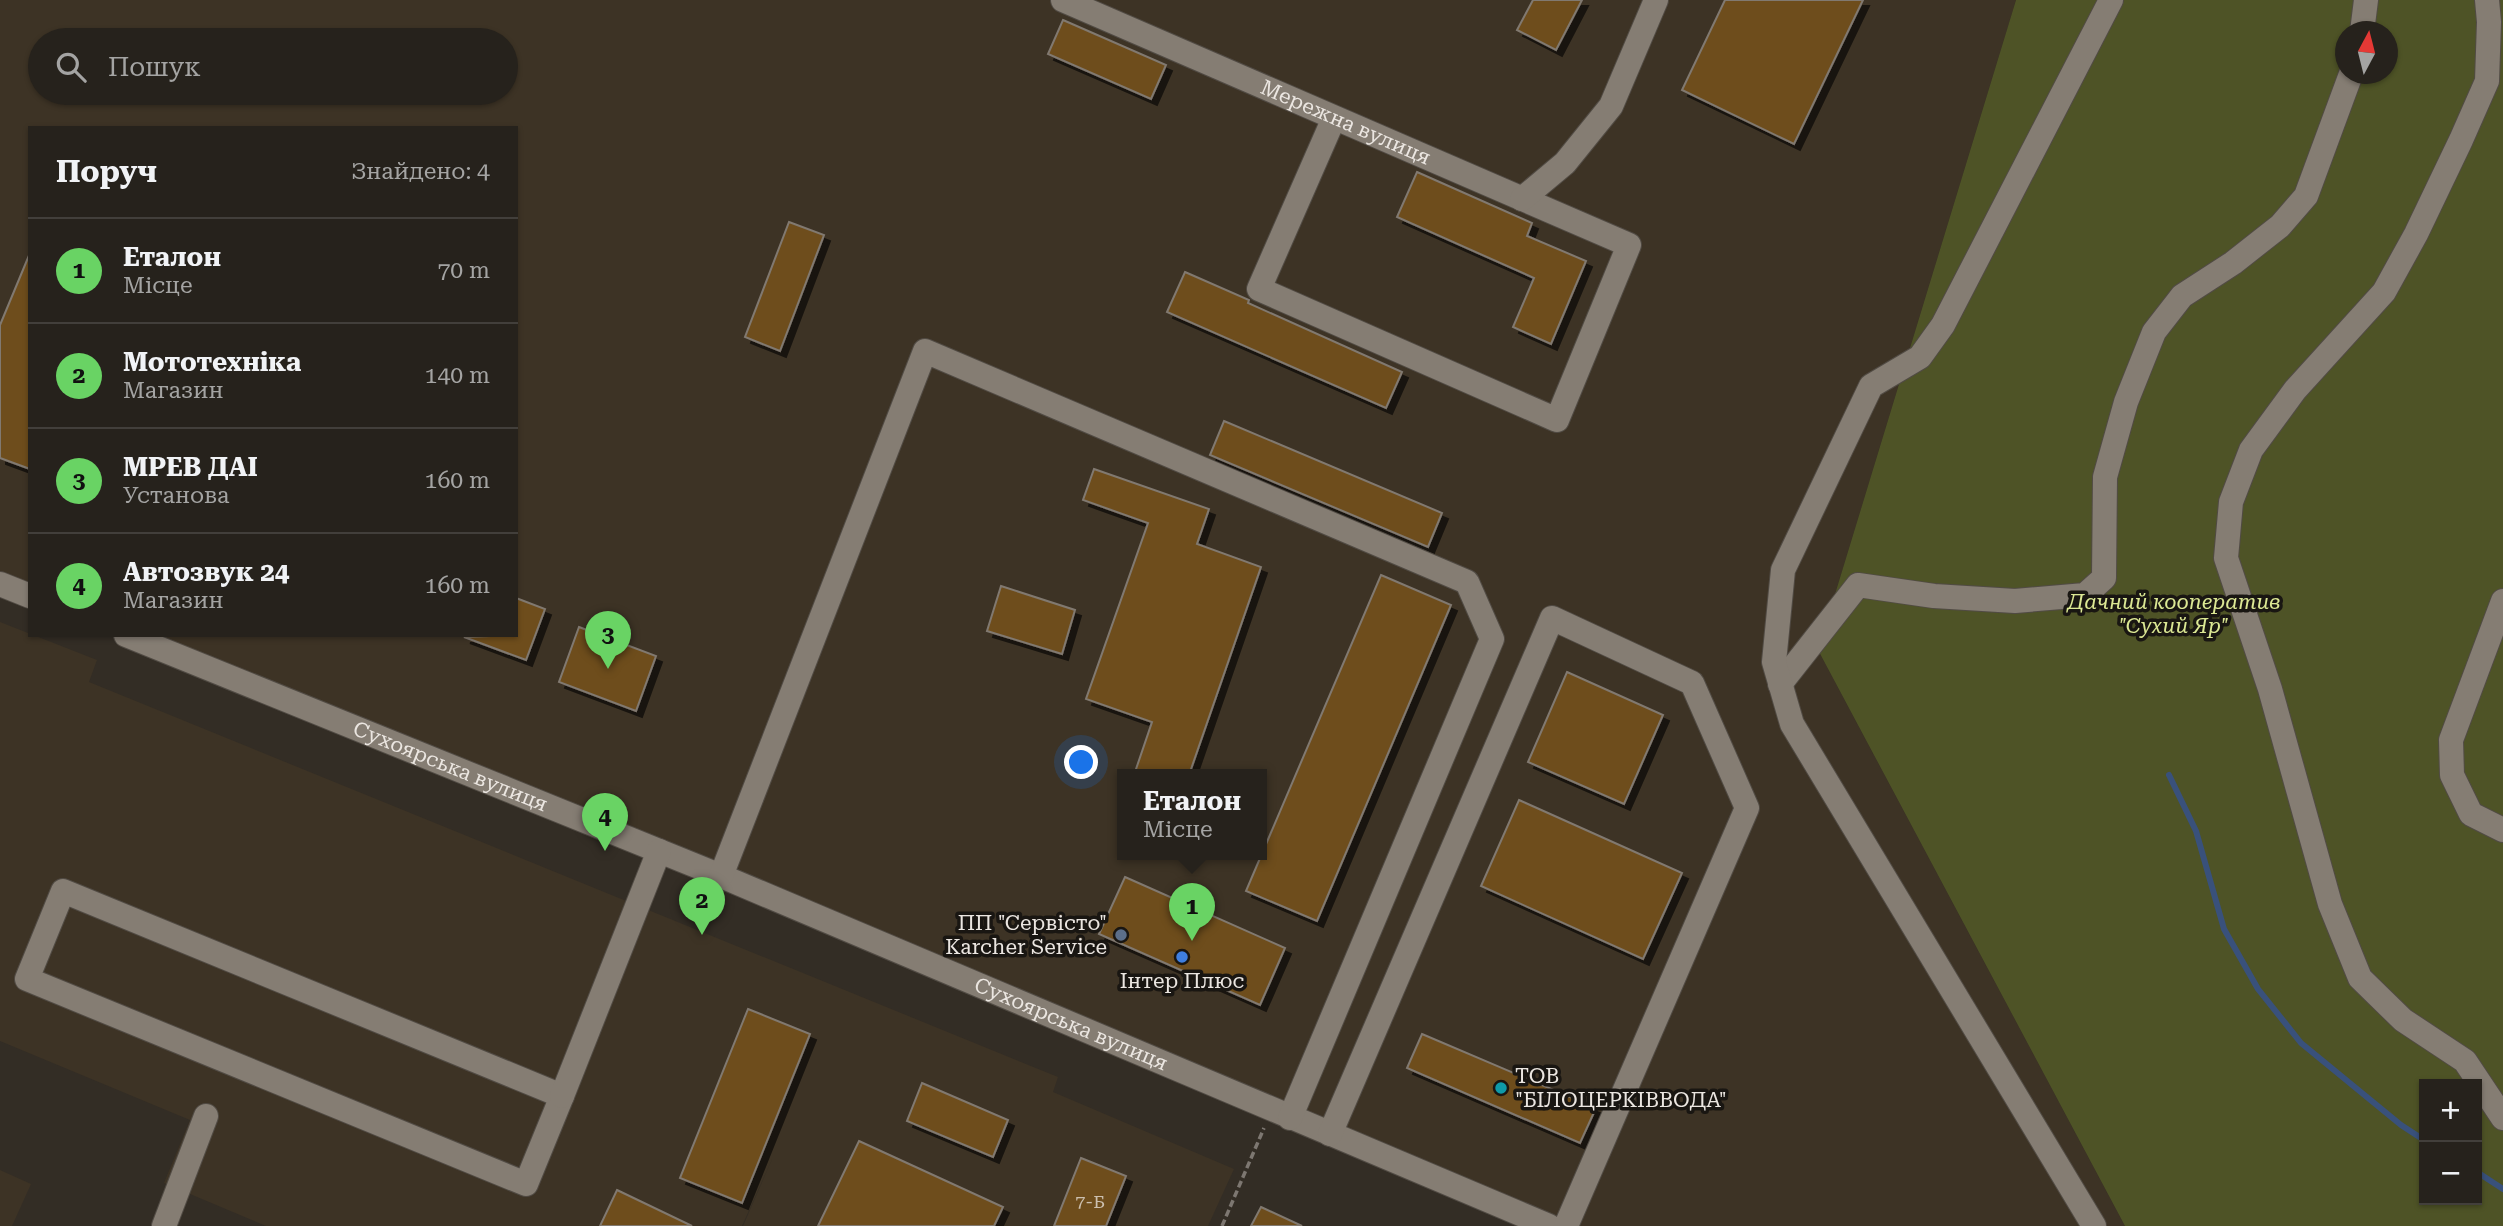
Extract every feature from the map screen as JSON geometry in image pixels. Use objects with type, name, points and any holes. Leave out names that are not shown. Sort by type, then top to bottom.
[{"type":"street","name":"Мережна вулиця","points":[[1063,0],[1334,117],[1522,199],[1629,245],[1557,420],[1259,289],[1334,117]]},
{"type":"street","points":[[1522,199],[1565,163],[1611,106],[1656,0]]},
{"type":"street","points":[[2094,1226],[1792,724],[1774,662],[1783,570],[1871,386],[1920,357],[1943,325],[2112,0]]},
{"type":"street","points":[[2363,21],[2366,0]]},
{"type":"street","points":[[2487,0],[2487,81],[2461,140],[2416,234],[2384,292],[2295,390],[2251,450],[2231,502],[2226,558],[2270,689],[2330,904],[2360,978],[2403,1020],[2465,1061],[2503,1118]]},
{"type":"street","points":[[1780,684],[1858,585],[1934,596],[2015,601],[2084,595],[2104,578],[2105,477],[2126,402],[2154,332],[2182,296],[2233,263],[2280,226],[2306,196],[2346,84]]},
{"type":"street","points":[[721,876],[925,351],[1467,582],[1492,639],[1281,1114]]},
{"type":"street","points":[[0,584],[28,595]]},
{"type":"street","points":[[2503,601],[2451,740],[2452,775],[2471,814],[2503,830]]},
{"type":"street","points":[[1330,1135],[1552,618],[1692,683],[1746,807],[1566,1226]]},
{"type":"street","name":"Сухоярська вулиця","points":[[132,637],[721,876],[1549,1226]]},
{"type":"street","points":[[562,1096],[63,891],[27,979],[526,1184],[562,1096],[659,851]]},
{"type":"street","points":[[164,1226],[206,1116]]},
{"type":"path","points":[[1222,1226],[1281,1114]]},
{"type":"shaded area","points":[[0,0],[2016,0],[1818,650],[2125,1226],[1549,1226],[131,637],[518,637],[518,126],[28,126],[28,594],[0,583]]},
{"type":"shaded area","points":[[0,622],[28,633],[28,637],[38,637],[97,660],[89,682],[1058,1077],[1053,1092],[1234,1169],[1208,1226],[743,1226],[773,1157],[742,1226],[266,1226],[164,1183],[190,1120],[0,1041]]},
{"type":"shaded area","points":[[0,1170],[31,1184],[12,1226],[0,1226]]},
{"type":"green space","name":"Дачний кооператив \"Сухий Яр\"","points":[[2016,0],[2503,0],[2503,1226],[2125,1226],[1818,650]]},
{"type":"building","points":[[1533,0],[1582,0],[1556,50],[1517,30]]},
{"type":"building","points":[[1725,0],[1863,0],[1794,144],[1682,90]]},
{"type":"building","points":[[1063,20],[1166,65],[1151,99],[1048,54]]},
{"type":"building","points":[[1417,172],[1532,223],[1527,236],[1586,261],[1551,344],[1513,327],[1534,278],[1397,217]]},
{"type":"building","points":[[789,222],[824,235],[780,351],[745,337]]},
{"type":"building","points":[[28,258],[28,468],[0,458],[0,325]]},
{"type":"building","points":[[1185,272],[1402,372],[1386,408],[1167,312]]},
{"type":"building","points":[[1224,421],[1442,513],[1428,547],[1210,455]]},
{"type":"building","points":[[1094,469],[1209,509],[1197,544],[1261,567],[1191,769],[1136,769],[1152,722],[1086,699],[1148,523],[1083,500]]},
{"type":"building","points":[[1381,575],[1451,605],[1317,921],[1246,891],[1259,860],[1267,860],[1267,842]]},
{"type":"building","points":[[1001,586],[1075,610],[1062,654],[987,631]]},
{"type":"building","points":[[518,599],[545,609],[526,660],[464,637],[518,637]]},
{"type":"building","points":[[579,627],[656,656],[636,711],[559,682]]},
{"type":"building","points":[[1567,672],[1663,715],[1624,804],[1528,762]]},
{"type":"building","points":[[1519,800],[1682,873],[1643,959],[1481,886]]},
{"type":"building","points":[[1125,877],[1285,948],[1260,1005],[1099,934]]},
{"type":"building","points":[[748,1009],[810,1034],[742,1203],[680,1178]]},
{"type":"building","name":"ТОВ \"БІЛОЦЕРКІВВОДА\"","points":[[1422,1034],[1596,1108],[1580,1143],[1407,1068]]},
{"type":"building","points":[[922,1083],[1008,1120],[993,1157],[907,1121]]},
{"type":"building","points":[[859,1141],[1003,1207],[994,1226],[818,1226]]},
{"type":"building","points":[[1081,1158],[1126,1176],[1106,1226],[1054,1226]]},
{"type":"building","points":[[617,1190],[692,1226],[600,1226]]},
{"type":"building","points":[[1261,1207],[1302,1226],[1251,1226]]},
{"type":"waterway","points":[[2169,775],[2196,831],[2224,929],[2258,989],[2301,1043],[2419,1137]]},
{"type":"waterway","points":[[2482,1175],[2503,1189]]},
{"type":"place","name":"МРЕВ ДАІ","points":[[608,669]]},
{"type":"place","name":"Автозвук 24","points":[[605,851]]},
{"type":"place","name":"Мототехніка","points":[[702,935]]},
{"type":"place","name":"ПП \"Сервісто\" Karcher Service","points":[[1121,935]]},
{"type":"place","name":"Еталон","points":[[1192,941]]},
{"type":"place","name":"Інтер Плюс","points":[[1182,957]]},
{"type":"place","name":"ТОВ \"БІЛОЦЕРКІВВОДА\"","points":[[1501,1088]]}]
